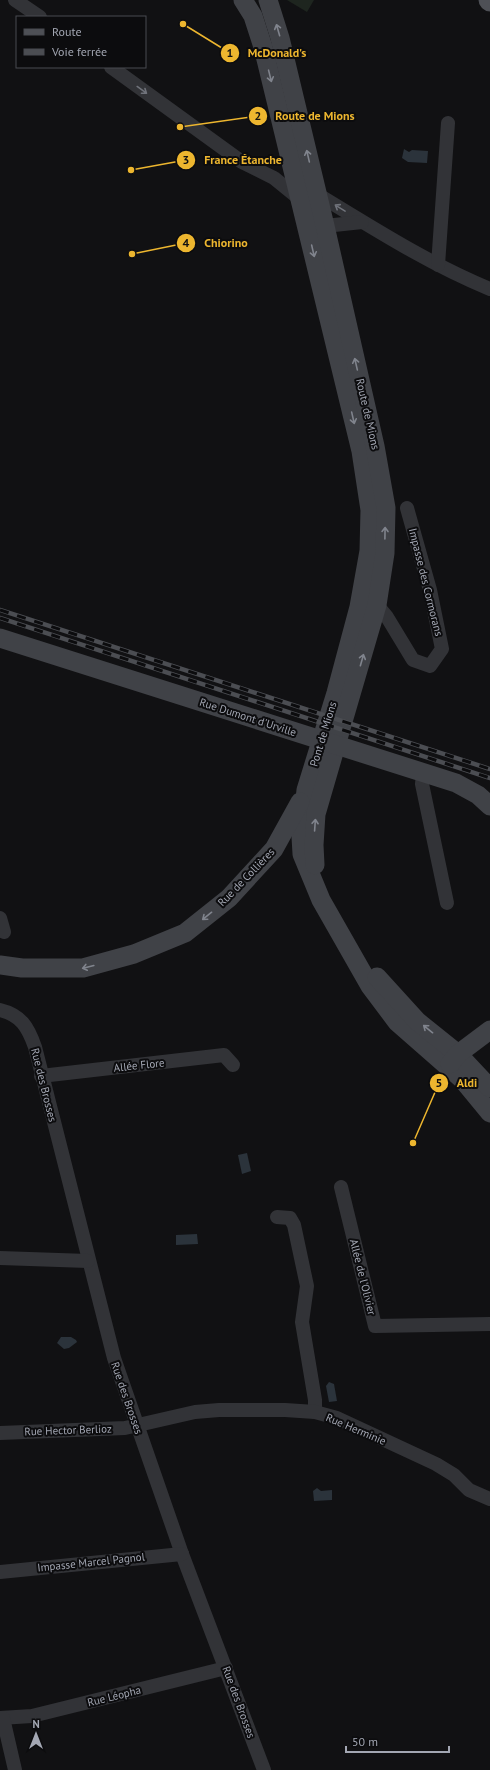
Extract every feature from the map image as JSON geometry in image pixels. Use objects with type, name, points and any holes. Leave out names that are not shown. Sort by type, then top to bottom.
[{"type":"main road","name":"Route de Mions","points":[[243,0],[252,16],[263,47],[309,197],[375,446],[386,508],[385,553],[378,605],[344,695]]},
{"type":"main road","name":"Route de Mions","points":[[269,1],[280,38],[309,197]]},
{"type":"main road","name":"Route de Mions","points":[[316,225],[361,451],[370,510],[369,551],[344,695]]},
{"type":"main road","name":"Rue Dumont d'Urville","points":[[0,638],[456,783],[478,795],[490,806]]},
{"type":"main road","name":"Pont de Mions","points":[[314,781],[344,695]]},
{"type":"main road","name":"Rue de Collières","points":[[0,965],[22,968],[83,968],[134,954],[185,933],[229,898],[274,849],[314,781]]},
{"type":"main road","points":[[314,781],[316,814],[314,846],[316,869],[325,892],[342,926],[377,977],[460,1067],[490,1114]]},
{"type":"main road","points":[[460,1067],[489,1032]]},
{"type":"main road","points":[[460,1067],[490,1088]]},
{"type":"street","points":[[15,0],[39,16]]},
{"type":"street","points":[[112,68],[242,162],[309,197],[362,222],[438,265],[490,289]]},
{"type":"street","points":[[438,265],[448,123]]},
{"type":"street","points":[[316,225],[362,222]]},
{"type":"street","name":"Impasse des Cormorans","points":[[378,605],[413,660],[430,666],[442,649],[430,590],[407,508]]},
{"type":"street","points":[[363,591],[378,605]]},
{"type":"street","points":[[423,773],[422,784],[447,903]]},
{"type":"street","points":[[0,918],[4,932]]},
{"type":"street","name":"Rue des Brosses","points":[[0,1010],[11,1012],[20,1018],[31,1035],[114,1358],[136,1426],[182,1554],[264,1770]]},
{"type":"street","name":"Allée Flore","points":[[41,1076],[224,1055],[233,1065]]},
{"type":"street","name":"Allée de l'Olivier","points":[[341,1187],[375,1326],[490,1324]]},
{"type":"street","points":[[277,1217],[290,1218],[294,1225],[308,1286],[302,1322],[315,1400],[315,1412]]},
{"type":"street","points":[[0,1258],[88,1261]]},
{"type":"street","name":"Rue Herminie","points":[[136,1426],[195,1412],[219,1410],[285,1410],[315,1412],[337,1418],[436,1464],[454,1476],[469,1490],[490,1500]]},
{"type":"street","name":"Rue Hector Berlioz","points":[[0,1433],[136,1426]]},
{"type":"street","name":"Impasse Marcel Pagnol","points":[[0,1572],[182,1554]]},
{"type":"street","name":"Rue Léopha","points":[[2,1718],[32,1716],[226,1668]]},
{"type":"street","points":[[2,1718],[15,1770]]},
{"type":"shaded area","points":[[287,0],[314,0],[307,12]]},
{"type":"shaded area","points":[[404,149],[409,152],[412,150],[428,151],[427,163],[408,162],[402,158]]},
{"type":"shaded area","points":[[247,1153],[251,1171],[242,1174],[238,1155]]},
{"type":"shaded area","points":[[197,1234],[198,1244],[176,1245],[176,1235]]},
{"type":"shaded area","points":[[61,1337],[71,1337],[77,1342],[69,1348],[64,1349],[57,1343]]},
{"type":"shaded area","points":[[329,1382],[334,1384],[337,1401],[329,1402],[326,1386]]},
{"type":"shaded area","points":[[317,1488],[321,1491],[332,1490],[332,1500],[314,1501],[313,1491]]},
{"type":"railway","points":[[0,610],[490,769]]},
{"type":"railway","points":[[0,618],[490,778]]},
{"type":"place","name":"McDonald's","points":[[183,24]]},
{"type":"place","name":"Route de Mions","points":[[180,127]]},
{"type":"place","name":"France Étanche","points":[[131,170]]},
{"type":"place","name":"Chiorino","points":[[132,254]]},
{"type":"place","name":"Aldi","points":[[413,1143]]}]
